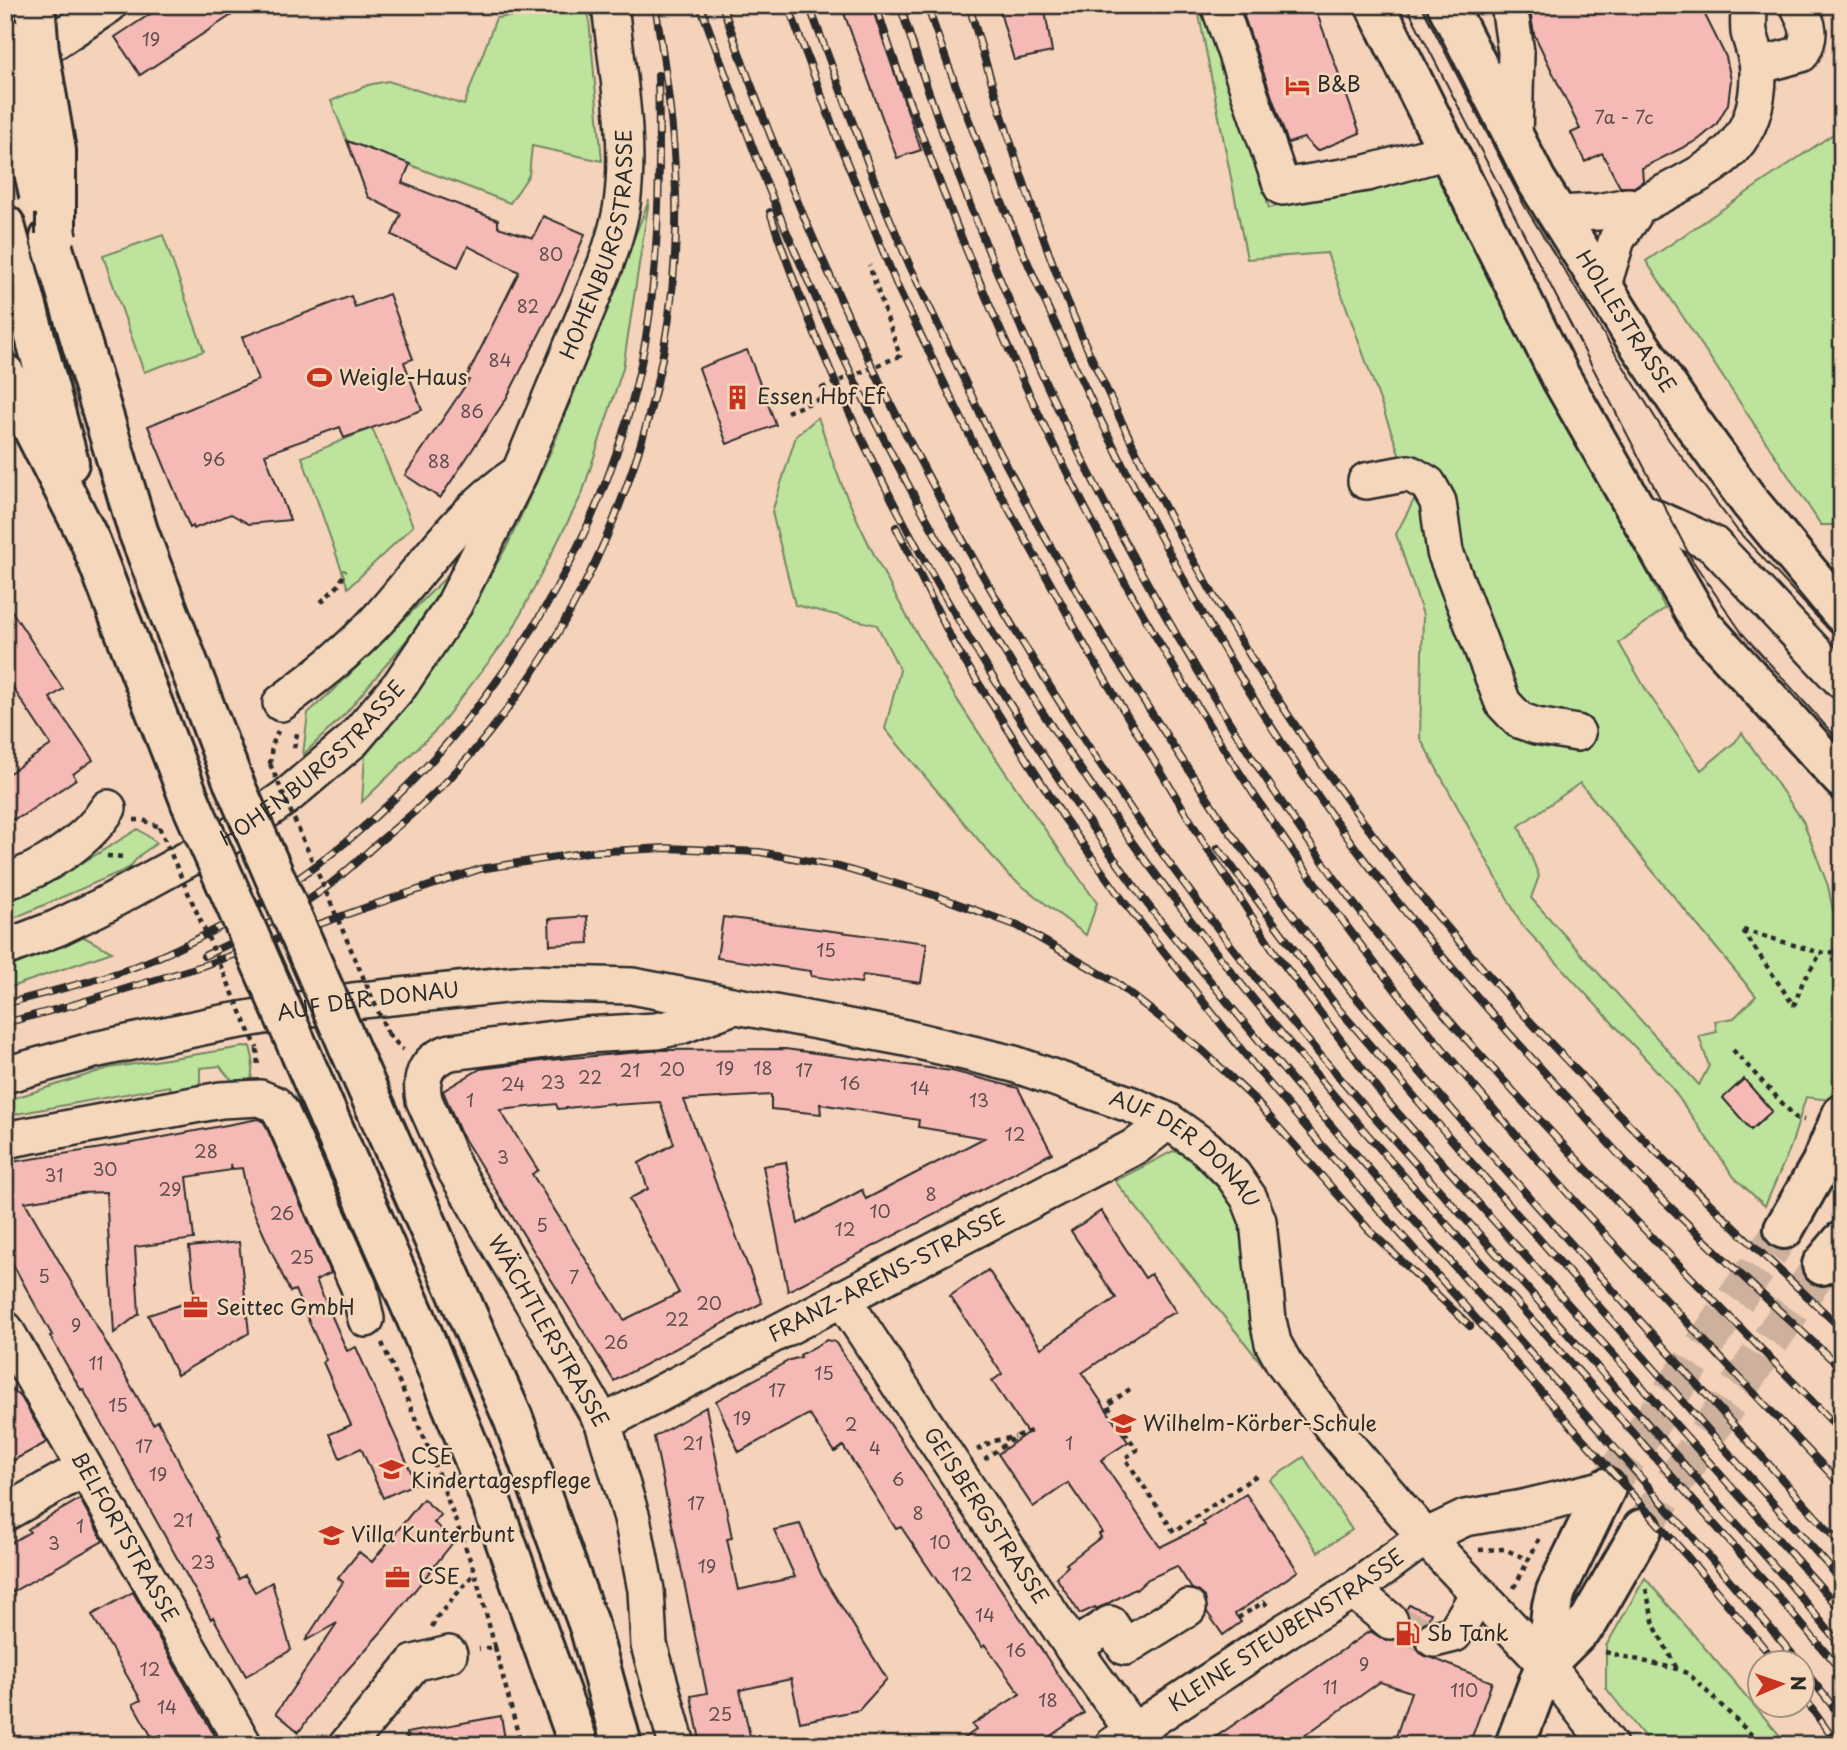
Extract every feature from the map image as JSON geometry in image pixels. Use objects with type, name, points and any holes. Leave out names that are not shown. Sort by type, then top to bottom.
[{"type":"main road","points":[[35,5],[39,51],[56,152],[54,245]]},
{"type":"main road","points":[[1375,5],[1561,377],[1702,625],[1842,779]]},
{"type":"main road","name":"HOLLESTRASSE","points":[[1447,5],[1514,138],[1557,214],[1682,408],[1749,501],[1842,613]]},
{"type":"main road","points":[[5,37],[24,132],[54,245],[138,531],[233,780],[513,1418],[590,1629],[622,1745]]},
{"type":"main road","points":[[10,243],[90,541]]},
{"type":"main road","points":[[5,374],[90,541],[191,803],[417,1320],[488,1493],[579,1745]]},
{"type":"main road","points":[[1784,1229],[1821,1164],[1827,1118]]},
{"type":"main road","points":[[1515,1745],[1545,1665],[1556,1591],[1606,1488]]},
{"type":"main road","points":[[1545,1665],[1589,1621],[1642,1530]]},
{"type":"main road","points":[[550,1666],[556,1745]]},
{"type":"street","points":[[5,73],[109,5]]},
{"type":"street","name":"HOHENBURGSTRASSE","points":[[5,948],[57,928],[100,907],[232,835],[286,797],[352,741],[400,685],[454,605],[519,474],[605,266],[622,204],[624,151],[610,5]]},
{"type":"street","points":[[1219,5],[1282,187],[1367,173],[1448,150]]},
{"type":"street","points":[[1509,5],[1516,52],[1514,138]]},
{"type":"street","points":[[1557,214],[1636,208],[1716,165],[1739,143],[1754,111],[1758,66],[1749,19],[1732,14],[1727,5]]},
{"type":"street","points":[[1758,66],[1801,54],[1809,41],[1807,22],[1798,5]]},
{"type":"street","points":[[1603,285],[1617,239],[1636,208]]},
{"type":"street","points":[[279,718],[380,617],[471,509],[493,490],[519,474]]},
{"type":"street","points":[[1366,481],[1409,474],[1428,484],[1437,502],[1445,552],[1503,704],[1518,720],[1577,733]]},
{"type":"street","points":[[1638,510],[1713,544],[1842,681]]},
{"type":"street","points":[[5,882],[64,852],[99,823],[121,814]]},
{"type":"street","name":"AUF DER DONAU","points":[[5,1075],[94,1050],[353,1001],[525,984],[632,986],[905,1038],[1014,1064],[1132,1105],[1168,1121],[1206,1148],[1233,1175],[1249,1198],[1258,1221],[1268,1320],[1273,1343],[1290,1371],[1339,1436],[1424,1537],[1556,1677],[1609,1745]]},
{"type":"street","name":"WÄCHTLERSTRASSE","points":[[677,1745],[649,1645],[646,1590],[632,1518],[603,1423],[454,1168],[424,1100],[423,1077],[430,1062],[439,1055],[478,1047],[585,1035],[656,1031],[681,1026],[734,1006]]},
{"type":"street","points":[[5,1140],[221,1100],[261,1098],[275,1104],[281,1112],[359,1287],[366,1319]]},
{"type":"street","name":"FRANZ-ARENS-STRASSE","points":[[603,1423],[1138,1145],[1168,1121]]},
{"type":"street","name":"GEISBERGSTRASSE","points":[[842,1297],[1073,1648],[1123,1738]]},
{"type":"street","name":"BELFORTSTRASSE","points":[[5,1329],[83,1469],[244,1745]]},
{"type":"street","points":[[5,1513],[83,1469]]},
{"type":"street","points":[[1424,1537],[1465,1518],[1606,1488]]},
{"type":"street","name":"KLEINE STEUBENSTRASSE","points":[[1123,1738],[1353,1590],[1424,1537]]},
{"type":"street","points":[[1353,1590],[1391,1621]]},
{"type":"street","points":[[1434,1639],[1454,1634],[1488,1605]]},
{"type":"street","points":[[1073,1648],[1110,1624],[1125,1647],[1188,1608]]},
{"type":"street","points":[[347,1745],[414,1663],[449,1654]]},
{"type":"path","points":[[787,412],[825,397],[822,388],[900,356],[869,265]]},
{"type":"path","points":[[321,602],[340,584],[345,570]]},
{"type":"path","points":[[279,718],[270,764],[388,1034]]},
{"type":"path","points":[[121,814],[159,827],[257,1048],[256,1056]]},
{"type":"path","points":[[1821,953],[1803,981],[1794,1006],[1743,930],[1821,953],[1842,951]]},
{"type":"path","points":[[1733,1050],[1797,1119],[1827,1118]]},
{"type":"path","points":[[366,1319],[382,1343],[428,1447],[475,1573],[521,1745]]},
{"type":"path","points":[[1130,1389],[1107,1405],[1137,1450],[1125,1458],[1174,1532],[1257,1475]]},
{"type":"path","points":[[976,1452],[993,1441],[1031,1431]]},
{"type":"path","points":[[1488,1605],[1558,1500]]},
{"type":"path","points":[[414,1663],[437,1617],[475,1573]]},
{"type":"path","points":[[1643,1580],[1654,1625],[1677,1669]]},
{"type":"path","points":[[1238,1618],[1264,1602]]},
{"type":"path","points":[[449,1654],[495,1647]]},
{"type":"path","points":[[1601,1651],[1689,1674],[1762,1745]]},
{"type":"green space","points":[[1197,5],[1212,5],[1269,208],[1447,165],[1665,608],[1619,643],[1648,693],[1701,770],[1742,733],[1803,821],[1828,886],[1841,949],[1842,1044],[1830,1100],[1806,1097],[1791,1146],[1765,1206],[1734,1177],[1669,1084],[1522,925],[1420,738],[1423,615],[1396,534],[1415,498],[1327,253],[1247,259]],"holes":[[[1580,783],[1756,996],[1734,1018],[1715,1021],[1717,1032],[1699,1036],[1709,1066],[1699,1085],[1531,898],[1539,876],[1519,826]]]},
{"type":"green space","points":[[588,8],[602,161],[532,146],[529,175],[510,203],[347,141],[331,101],[368,85],[388,81],[464,105],[496,18]]},
{"type":"green space","points":[[1842,128],[1842,539],[1832,525],[1821,525],[1646,261]]},
{"type":"green space","points":[[649,200],[623,368],[582,494],[511,633],[437,729],[362,802],[365,756],[418,692],[470,611],[508,544],[554,444]]},
{"type":"green space","points":[[163,235],[204,351],[144,372],[103,256]]},
{"type":"green space","points":[[818,417],[843,487],[900,604],[994,756],[1097,903],[1086,935],[1008,875],[885,729],[900,670],[877,625],[795,605],[772,512],[796,436]]},
{"type":"green space","points":[[372,428],[413,526],[348,588],[302,457]]},
{"type":"green space","points":[[456,567],[410,636],[346,713],[303,755],[308,713]]},
{"type":"green space","points":[[138,829],[157,843],[140,855],[129,868],[5,922],[5,900],[57,877]]},
{"type":"green space","points":[[82,936],[112,952],[5,989],[5,965]]},
{"type":"green space","points":[[250,1046],[253,1059],[251,1084],[232,1080],[220,1066],[200,1068],[200,1081],[195,1093],[176,1096],[169,1086],[5,1116],[5,1101],[109,1068]]},
{"type":"green space","points":[[1173,1151],[1197,1158],[1244,1221],[1274,1379],[1115,1181]]},
{"type":"green space","points":[[1304,1457],[1352,1530],[1318,1552],[1270,1480]]},
{"type":"green space","points":[[1645,1578],[1745,1695],[1745,1718],[1765,1718],[1788,1745],[1651,1745],[1606,1688],[1606,1646]]},
{"type":"building","points":[[164,5],[247,5],[140,75],[115,37]]},
{"type":"building","points":[[841,5],[871,5],[921,150],[897,158]]},
{"type":"building","points":[[998,5],[1044,5],[1052,52],[1014,60]]},
{"type":"building","name":"B&B","points":[[1240,5],[1314,5],[1360,133],[1317,151],[1304,138],[1288,143]]},
{"type":"building","points":[[1529,5],[1700,5],[1726,57],[1731,80],[1728,104],[1716,125],[1698,140],[1642,168],[1643,181],[1634,187],[1620,187],[1602,153],[1585,162],[1571,133],[1580,129],[1534,34]]},
{"type":"building","points":[[347,141],[410,164],[402,183],[498,220],[498,227],[533,238],[543,216],[585,234],[562,290],[506,399],[440,498],[405,475],[469,380],[466,378],[519,272],[468,246],[458,267],[392,235],[401,214],[368,197]]},
{"type":"building","points":[[389,294],[413,359],[404,362],[422,410],[344,438],[340,427],[265,454],[290,520],[249,524],[231,514],[190,528],[148,426],[258,380],[242,337],[351,296],[355,307]]},
{"type":"building","name":"Essen Hbf Ef","points":[[747,350],[776,425],[727,444],[699,368]]},
{"type":"building","points":[[5,601],[63,689],[50,698],[93,760],[73,774],[76,779],[22,816],[5,822],[5,776],[51,745],[5,676]]},
{"type":"building","points":[[587,916],[589,943],[550,945],[549,919]]},
{"type":"building","points":[[723,917],[927,943],[921,983],[863,975],[861,983],[811,976],[811,971],[717,958]]},
{"type":"building","points":[[785,1049],[952,1071],[1018,1088],[1052,1153],[788,1291],[763,1166],[786,1162],[798,1224],[862,1190],[866,1199],[984,1138],[918,1127],[919,1120],[820,1104],[821,1114],[771,1109],[771,1095],[684,1100],[762,1303],[614,1381],[460,1132],[443,1091],[480,1069],[662,1050]],"holes":[[[660,1102],[674,1144],[639,1163],[648,1189],[629,1199],[679,1293],[624,1320],[532,1174],[538,1170],[500,1110],[556,1104],[558,1109],[613,1103]]]},
{"type":"building","points":[[1744,1079],[1772,1111],[1751,1130],[1723,1098]]},
{"type":"building","points":[[258,1119],[264,1122],[331,1273],[316,1280],[347,1351],[356,1347],[416,1483],[383,1498],[361,1448],[340,1458],[330,1434],[351,1425],[295,1290],[290,1292],[249,1202],[242,1168],[233,1169],[230,1164],[231,1170],[187,1177],[194,1239],[135,1247],[139,1314],[114,1333],[106,1192],[25,1202],[153,1424],[158,1421],[239,1579],[245,1575],[255,1592],[272,1582],[291,1650],[246,1676],[213,1617],[211,1619],[83,1389],[81,1390],[50,1336],[52,1335],[5,1250],[5,1163],[127,1144]]},
{"type":"building","points":[[1101,1211],[1145,1278],[1151,1274],[1176,1312],[1082,1373],[1128,1442],[1101,1460],[1160,1547],[1205,1525],[1203,1522],[1246,1494],[1298,1571],[1235,1614],[1241,1622],[1223,1635],[1207,1612],[1205,1597],[1192,1589],[1177,1566],[1148,1579],[1136,1590],[1080,1614],[1056,1577],[1068,1566],[1066,1564],[1101,1537],[1099,1534],[1102,1532],[1068,1483],[1033,1507],[998,1454],[1027,1433],[992,1381],[1002,1374],[950,1296],[988,1270],[1041,1348],[1116,1298],[1071,1231]]},
{"type":"building","name":"Seittec GmbH","points":[[239,1242],[249,1333],[177,1375],[148,1315],[195,1300],[189,1247]]},
{"type":"building","points":[[827,1340],[835,1342],[1084,1713],[1037,1745],[954,1745],[976,1730],[972,1725],[1020,1694],[985,1645],[982,1647],[901,1527],[896,1529],[843,1446],[835,1452],[809,1414],[739,1452],[716,1401],[790,1360],[801,1357],[800,1355]]},
{"type":"building","points":[[5,1385],[21,1397],[47,1442],[5,1465]]},
{"type":"building","points":[[706,1407],[732,1538],[727,1539],[738,1590],[795,1577],[774,1530],[800,1524],[821,1574],[887,1679],[859,1710],[800,1722],[791,1679],[740,1690],[752,1745],[701,1745],[691,1696],[707,1693],[654,1437]]},
{"type":"building","points":[[80,1499],[103,1541],[5,1596],[5,1546],[30,1532],[28,1529]]},
{"type":"building","points":[[423,1499],[441,1515],[434,1523],[455,1540],[383,1630],[323,1697],[299,1732],[276,1713],[337,1623],[305,1641],[343,1582],[338,1578],[359,1552],[372,1562]]},
{"type":"building","points":[[133,1592],[220,1745],[167,1745],[161,1735],[153,1739],[133,1704],[141,1700],[92,1615]]},
{"type":"building","points":[[1409,1605],[1431,1613],[1415,1634],[1415,1645],[1420,1653],[1492,1682],[1469,1745],[1393,1745],[1411,1692],[1380,1682],[1291,1745],[1204,1745],[1370,1631],[1386,1641],[1397,1640],[1405,1634],[1410,1625],[1406,1610]]},
{"type":"building","points":[[501,1716],[506,1745],[408,1745],[407,1733]]},
{"type":"tunnel","points":[[1606,1488],[1784,1229]]},
{"type":"tunnel","points":[[1642,1529],[1822,1265]]},
{"type":"tunnel","points":[[1390,1621],[1434,1639]]},
{"type":"tram line","points":[[1406,5],[1692,560],[1742,633],[1842,744]]},
{"type":"tram line","points":[[1421,5],[1524,205],[1669,440],[1737,530],[1842,644]]},
{"type":"railway","points":[[204,956],[268,924],[328,886],[448,780],[495,725],[537,666],[574,603],[606,537],[633,468],[653,398],[667,327],[675,255],[676,192],[672,130],[655,5]]},
{"type":"railway","points":[[700,5],[768,187],[859,389],[927,520],[964,584],[1041,710],[1097,793],[1217,954],[1280,1032],[1842,1672]]},
{"type":"railway","points":[[722,5],[771,136],[825,265],[884,391],[949,514],[1018,635],[1093,753],[1172,868],[1311,1044],[1785,1578],[1842,1647]]},
{"type":"railway","points":[[788,5],[839,143],[898,288],[982,461],[1092,658],[1204,843],[1278,957],[1387,1101],[1842,1611]]},
{"type":"railway","points":[[809,5],[879,193],[909,264],[988,430],[1038,525],[1115,657],[1227,828],[1354,995],[1480,1142],[1842,1546]]},
{"type":"railway","points":[[876,5],[943,191],[1034,404],[1085,508],[1140,609],[1198,708],[1260,804],[1327,899],[1449,1057],[1614,1244],[1842,1486]]},
{"type":"railway","points":[[900,5],[982,235],[1030,349],[1083,461],[1202,678],[1268,781],[1337,881],[1391,951],[1508,1086],[1842,1432]]},
{"type":"railway","points":[[927,5],[992,178],[1040,291],[1093,403],[1174,562],[1232,664],[1295,762],[1387,889],[1515,1040],[1643,1180],[1842,1369]]},
{"type":"railway","points":[[969,5],[1032,208],[1087,347],[1175,527],[1242,643],[1278,699],[1315,755],[1394,862],[1498,986],[1666,1161],[1842,1329]]},
{"type":"railway","points":[[5,1004],[114,974],[183,946],[222,926],[302,876],[376,816],[444,747],[504,670],[556,588],[598,501],[630,410],[649,318],[655,257],[659,166],[658,75]]},
{"type":"railway","points":[[770,212],[802,302],[881,479],[976,649],[1081,812],[1152,910],[1290,1078],[1787,1648]]},
{"type":"railway","points":[[896,527],[955,646],[1064,818],[1124,902],[1256,1068],[1319,1142],[1686,1555],[1764,1648]]},
{"type":"railway","points":[[72,1005],[202,966],[480,869],[588,852],[666,848],[760,852],[836,866],[937,896],[1018,926],[1115,982],[1203,1051],[1253,1098],[1369,1230],[1470,1326]]},
{"type":"railway","points":[[1218,848],[1337,1007],[1842,1581]]},
{"type":"railway","points":[[5,1023],[80,1003]]},
{"type":"railway","points":[[1815,1684],[1842,1718]]},
{"type":"railway","points":[[1815,1713],[1838,1745]]},
{"type":"place","name":"B&B","points":[[1297,85]]},
{"type":"place","name":"Weigle-Haus","points":[[319,378]]},
{"type":"place","name":"Essen Hbf Ef","points":[[737,397]]},
{"type":"place","name":"Seittec GmbH","points":[[196,1308]]},
{"type":"place","name":"Wilhelm-Körber-Schule","points":[[1123,1424]]},
{"type":"place","name":"CSE Kindertagespflege","points":[[391,1469]]},
{"type":"place","name":"Villa Kunterbunt","points":[[331,1535]]},
{"type":"place","name":"CSE","points":[[398,1577]]},
{"type":"place","name":"Sb Tank","points":[[1407,1634]]}]
